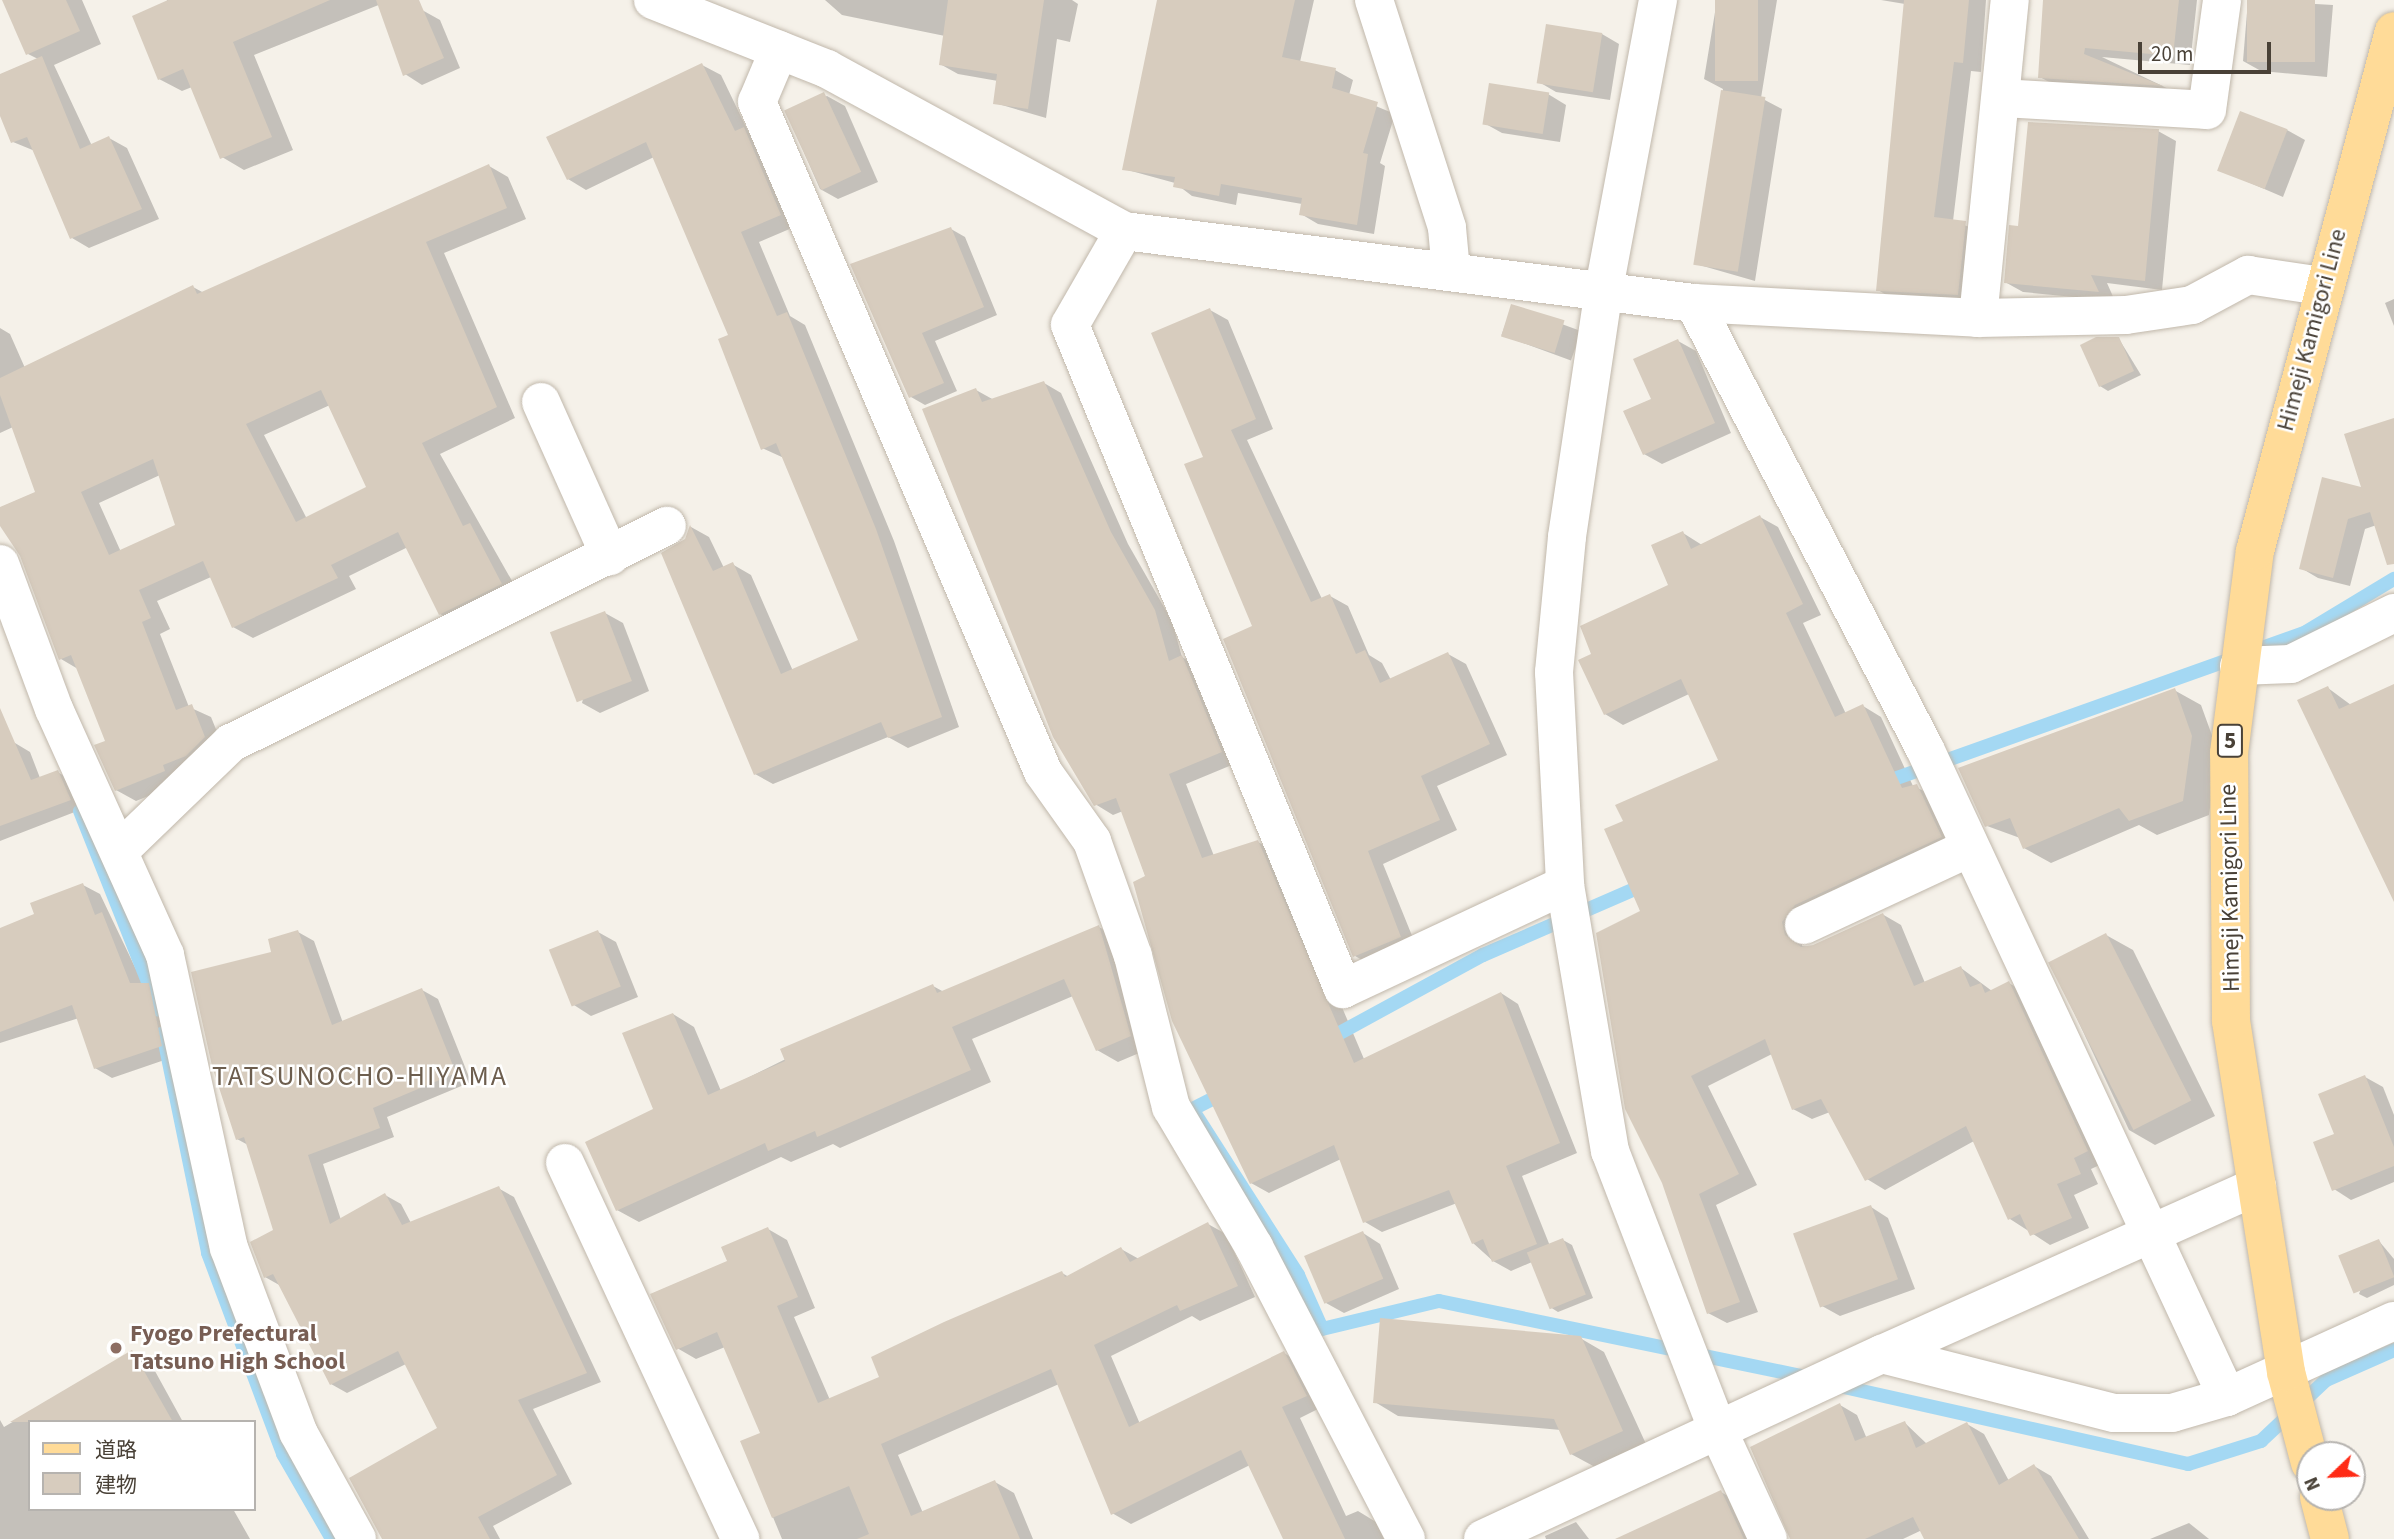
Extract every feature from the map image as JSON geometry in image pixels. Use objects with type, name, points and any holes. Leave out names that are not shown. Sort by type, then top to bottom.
[{"type":"main road","name":"Himeji Kamigori Line","points":[[2304,1441],[2286,1372],[2231,1021],[2229,754],[2255,551],[2322,286],[2394,31]]},
{"type":"main road","points":[[2323,1511],[2330,1539]]},
{"type":"street","points":[[653,0],[827,69],[1124,231],[1604,289],[1694,303],[1978,318],[2126,315],[2192,305],[2248,275],[2322,286]]},
{"type":"street","points":[[1374,0],[1447,228],[1451,271]]},
{"type":"street","points":[[1658,0],[1604,289],[1554,673],[1565,885],[1610,1151],[1716,1426],[1768,1539]]},
{"type":"street","points":[[1978,318],[2010,0]]},
{"type":"street","points":[[2001,98],[2207,110],[2222,0]]},
{"type":"street","points":[[779,50],[757,102],[1044,772],[1092,841],[1133,956],[1171,1107],[1254,1247],[1406,1539]]},
{"type":"street","points":[[1124,231],[1070,325],[1343,989],[1565,885]]},
{"type":"street","points":[[1694,303],[1932,765],[2148,1231],[2228,1396]]},
{"type":"street","points":[[541,402],[610,556]]},
{"type":"street","points":[[119,851],[231,743],[667,526]]},
{"type":"street","points":[[0,564],[54,709],[165,955],[229,1248],[298,1432],[357,1539]]},
{"type":"street","points":[[2239,666],[2291,664],[2394,613]]},
{"type":"street","points":[[1804,925],[1969,848]]},
{"type":"street","points":[[565,1163],[740,1539]]},
{"type":"street","points":[[1483,1539],[1716,1426],[2148,1231],[2257,1186]]},
{"type":"street","points":[[1882,1353],[2114,1413],[2172,1413],[2228,1396],[2286,1372],[2394,1321]]},
{"type":"building","points":[[2,0],[66,0],[80,31],[26,55]]},
{"type":"building","points":[[168,0],[330,0],[233,42],[272,137],[220,159],[183,69],[158,80],[132,16]]},
{"type":"building","points":[[376,0],[419,0],[444,58],[403,76]]},
{"type":"building","points":[[948,0],[1044,0],[1028,109],[993,104],[997,74],[939,65]]},
{"type":"building","points":[[1157,0],[1295,0],[1282,57],[1336,68],[1332,88],[1378,102],[1363,153],[1368,154],[1357,225],[1299,215],[1302,198],[1221,184],[1219,196],[1173,187],[1175,177],[1122,170]]},
{"type":"building","points":[[1715,0],[1758,0],[1758,81],[1715,81]]},
{"type":"building","points":[[1904,0],[1969,0],[1963,63],[1954,62],[1934,217],[1966,221],[1958,295],[1876,291]]},
{"type":"building","points":[[2043,0],[2179,0],[2173,56],[2085,48],[2084,54],[2163,86],[2038,78]]},
{"type":"building","points":[[2247,0],[2315,0],[2315,62],[2247,62]]},
{"type":"building","points":[[1546,24],[1602,33],[1593,92],[1537,83]]},
{"type":"building","points":[[42,56],[80,149],[109,136],[142,209],[70,239],[27,137],[11,143],[0,116],[0,74]]},
{"type":"building","points":[[702,63],[735,131],[744,127],[781,215],[741,232],[777,316],[787,312],[876,529],[942,717],[888,738],[881,722],[754,775],[661,553],[685,539],[690,525],[713,571],[733,562],[781,674],[858,640],[776,443],[761,450],[718,339],[728,335],[646,142],[567,180],[546,137]]},
{"type":"building","points":[[1489,83],[1549,93],[1543,134],[1482,124]]},
{"type":"building","points":[[1721,90],[1765,97],[1738,272],[1693,265]]},
{"type":"building","points":[[824,92],[861,172],[821,190],[784,111]]},
{"type":"building","points":[[2240,111],[2288,129],[2265,189],[2217,171]]},
{"type":"building","points":[[2028,122],[2159,129],[2145,281],[2091,275],[2099,292],[2004,283],[2009,225],[2018,226]]},
{"type":"building","points":[[489,164],[507,208],[426,242],[497,407],[422,443],[463,526],[470,523],[502,584],[439,615],[398,532],[331,565],[338,578],[232,628],[203,561],[139,590],[151,618],[142,622],[176,710],[192,704],[205,737],[186,756],[163,765],[165,771],[115,791],[94,745],[105,741],[71,655],[59,660],[20,556],[0,526],[0,507],[35,492],[0,395],[0,378],[193,285],[197,294]],"holes":[[[321,390],[366,487],[296,522],[246,424]],[[153,459],[175,525],[109,555],[81,492]]]},
{"type":"building","points":[[951,227],[984,307],[922,333],[944,383],[909,398],[850,264]]},
{"type":"building","points":[[1511,304],[1565,320],[1555,353],[1501,337]]},
{"type":"building","points":[[1210,308],[1256,419],[1231,430],[1311,602],[1330,594],[1356,654],[1365,650],[1380,683],[1448,652],[1490,744],[1421,776],[1440,820],[1368,851],[1401,937],[1353,957],[1223,639],[1252,626],[1184,464],[1203,457],[1151,333]]},
{"type":"building","points":[[2096,337],[2119,337],[2134,371],[2099,387],[2080,345]]},
{"type":"building","points":[[1678,339],[1715,423],[1643,455],[1623,411],[1651,399],[1633,359]]},
{"type":"building","points":[[1044,381],[1111,532],[1155,610],[1169,661],[1182,655],[1222,752],[1169,774],[1202,858],[1258,840],[1354,1063],[1501,992],[1560,1143],[1506,1166],[1537,1244],[1492,1262],[1483,1239],[1472,1244],[1449,1190],[1363,1223],[1334,1145],[1250,1184],[1172,1021],[1133,882],[1145,876],[1116,798],[1094,806],[1053,737],[922,409],[976,388],[982,402]]},
{"type":"building","points":[[2394,418],[2394,564],[2387,565],[2370,512],[2348,519],[2333,578],[2299,569],[2322,477],[2361,487],[2344,434]]},
{"type":"building","points":[[1760,515],[1803,604],[1786,613],[1835,717],[1863,704],[1902,788],[1917,784],[1942,837],[1795,905],[1782,922],[1785,935],[1801,947],[1813,945],[1883,913],[1914,986],[1961,966],[1970,987],[1981,983],[1985,993],[2009,981],[2088,1151],[2074,1158],[2081,1174],[2057,1184],[2072,1218],[2030,1236],[2020,1214],[2008,1220],[1966,1126],[1865,1181],[1821,1099],[1792,1110],[1765,1039],[1691,1076],[1739,1174],[1699,1194],[1740,1302],[1707,1314],[1662,1183],[1625,1109],[1596,933],[1640,911],[1604,829],[1623,821],[1615,805],[1718,760],[1681,679],[1604,715],[1578,660],[1591,654],[1580,626],[1668,585],[1651,545],[1683,531],[1691,549]]},
{"type":"building","points":[[605,611],[632,681],[577,702],[550,632]]},
{"type":"building","points":[[2394,684],[2394,902],[2297,700],[2328,686],[2339,709]]},
{"type":"building","points":[[2175,688],[2192,736],[2183,801],[2129,821],[2119,808],[2023,849],[2010,818],[1985,827],[1958,768]]},
{"type":"building","points":[[0,708],[31,780],[58,770],[71,800],[0,826]]},
{"type":"building","points":[[83,883],[95,915],[102,912],[130,983],[149,983],[162,1046],[94,1069],[72,1005],[0,1032],[0,928],[34,914],[30,903]]},
{"type":"building","points":[[1099,925],[1131,1036],[1096,1051],[1064,979],[952,1027],[971,1070],[817,1137],[815,1131],[768,1151],[765,1143],[616,1211],[585,1142],[653,1109],[622,1033],[673,1013],[708,1095],[785,1061],[780,1049],[933,984],[937,993]]},
{"type":"building","points":[[298,930],[332,1025],[422,988],[456,1073],[373,1108],[380,1128],[308,1155],[330,1224],[385,1193],[402,1225],[499,1186],[587,1373],[518,1400],[557,1475],[478,1517],[490,1539],[382,1539],[349,1478],[437,1428],[398,1351],[330,1385],[273,1274],[264,1278],[250,1242],[273,1230],[244,1137],[236,1140],[212,1066],[191,972],[271,952],[268,939]]},
{"type":"building","points":[[598,930],[621,987],[572,1006],[549,950]]},
{"type":"building","points":[[2106,933],[2191,1101],[2133,1130],[2048,963]]},
{"type":"building","points":[[2365,1075],[2394,1147],[2394,1166],[2332,1191],[2313,1142],[2334,1134],[2318,1094]]},
{"type":"building","points":[[1871,1205],[1898,1279],[1820,1308],[1793,1233]]},
{"type":"building","points":[[1208,1222],[1238,1286],[1180,1311],[1177,1305],[1094,1345],[1129,1427],[1284,1351],[1307,1396],[1282,1407],[1345,1539],[1283,1539],[1241,1450],[1111,1515],[1051,1369],[881,1444],[911,1516],[995,1480],[1020,1539],[857,1539],[869,1534],[849,1486],[772,1518],[740,1441],[760,1433],[717,1332],[676,1350],[650,1294],[727,1261],[721,1247],[768,1227],[798,1297],[777,1306],[818,1403],[879,1377],[871,1357],[944,1322],[1062,1271],[1065,1277],[1121,1247],[1130,1262]]},
{"type":"building","points":[[1363,1231],[1383,1279],[1324,1304],[1304,1256]]},
{"type":"building","points":[[1563,1238],[1586,1295],[1550,1309],[1527,1253]]},
{"type":"building","points":[[2379,1239],[2394,1277],[2354,1293],[2338,1255]]},
{"type":"building","points":[[1380,1318],[1581,1336],[1623,1431],[1570,1455],[1554,1419],[1373,1403]]},
{"type":"building","points":[[132,1350],[172,1420],[28,1420],[10,1422]]},
{"type":"building","points":[[1840,1403],[1855,1441],[1905,1421],[1916,1448],[1967,1422],[1999,1485],[2034,1464],[2079,1539],[1924,1539],[1913,1517],[1865,1539],[1790,1539],[1750,1447]]},
{"type":"building","points":[[1721,1490],[1744,1539],[1615,1539]]},
{"type":"waterway","points":[[1880,784],[2306,632],[2394,579]]},
{"type":"waterway","points":[[80,811],[159,1010]]},
{"type":"waterway","points":[[1325,1041],[1483,955],[1646,884]]},
{"type":"waterway","points":[[163,1033],[208,1253],[283,1454],[332,1539]]},
{"type":"waterway","points":[[1226,1092],[1192,1109],[1298,1275],[1322,1329],[1439,1301],[1812,1378]]},
{"type":"waterway","points":[[1835,1385],[2188,1464],[2261,1441],[2326,1380],[2394,1350]]},
{"type":"place","name":"Fyogo Prefectural Tatsuno High School","points":[[116,1348]]},
{"type":"district","name":"TATSUNOCHO-HIYAMA","points":[[360,1076]]}]
